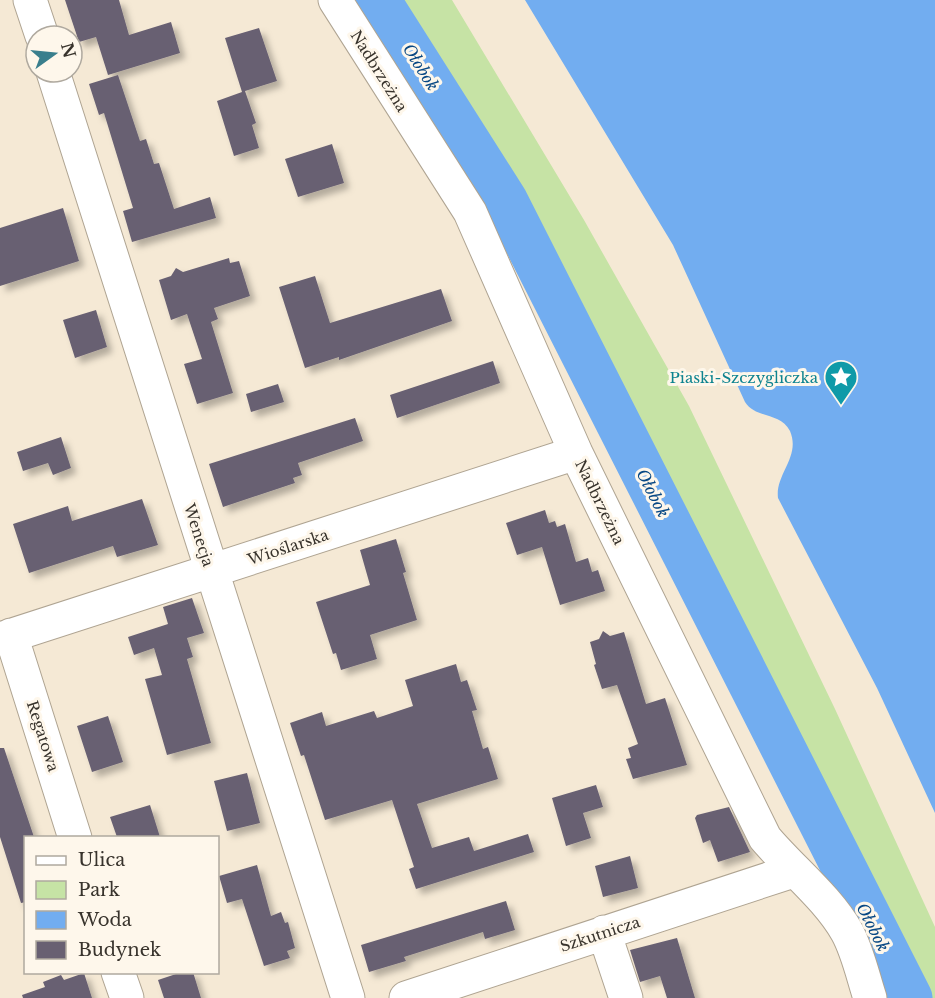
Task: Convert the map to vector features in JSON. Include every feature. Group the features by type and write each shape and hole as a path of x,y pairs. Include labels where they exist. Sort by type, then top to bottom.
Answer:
{"street":[{"path":"30,0 38,24"},
{"name":"Nadbrzeżna","path":"335,0 470,212 576,453 765,838 793,871 826,903 848,933 870,998"},
{"name":"Wenecja","path":"57,84 348,998"},
{"name":"Wioślarska","path":"5,637 576,453"},
{"name":"Regatowa","path":"5,637 75,836"},
{"name":"Szkutnicza","path":"406,998 793,871"},
{"path":"604,932 626,998"},
{"path":"119,974 127,998"}],"green space":[{"path":"393,0 452,0 584,220 689,406 835,709 935,927 935,998 923,998 869,877 782,700 648,441 566,272 518,187"}],"water":[{"name":"Piaski-Szczygliczka","path":"525,0 935,0 935,813 877,688 778,498 780,481 792,449 793,440 790,431 780,421 755,411 745,402 673,245"}],"building":[{"path":"65,0 119,0 129,35 171,22 180,53 108,75 96,37 84,41 84,24 73,24"},
{"path":"259,28 277,81 245,91 256,123 252,125 259,148 234,156 217,101 242,92 225,38"},
{"path":"118,75 140,141 146,139 154,164 159,163 174,209 210,197 216,218 132,242 123,211 133,208 104,113 99,115 89,84"},
{"path":"332,144 344,183 298,197 285,159"},
{"path":"63,208 79,261 0,286 0,228"},
{"path":"229,258 230,263 239,261 250,296 214,308 218,319 211,322 233,393 197,404 184,364 202,359 187,314 171,320 159,280 171,276 176,268 183,272"},
{"path":"315,276 330,323 441,289 452,321 339,360 339,357 305,368 279,287"},
{"path":"96,310 107,347 75,358 63,320"},
{"path":"493,361 500,383 397,418 390,395"},
{"path":"278,384 284,402 251,412 246,394"},
{"path":"355,418 363,441 298,463 302,475 293,478 295,483 223,507 209,464"},
{"path":"61,437 71,468 53,475 48,463 23,471 17,452"},
{"path":"142,499 158,545 117,557 113,546 29,573 13,524 68,506 72,521"},
{"path":"545,510 549,523 555,521 557,527 565,524 576,562 588,558 592,572 598,570 605,591 560,605 542,547 517,555 506,523"},
{"path":"396,539 417,620 370,635 377,659 341,670 336,653 333,654 316,602 370,585 360,550"},
{"path":"192,598 204,633 187,638 193,657 187,659 211,743 167,755 145,679 162,675 154,648 134,655 128,637 168,624 163,607"},
{"path":"603,631 610,636 624,632 646,704 665,698 687,765 633,779 626,759 631,758 628,748 638,744 617,685 602,689 594,665 596,664 590,642 599,639"},
{"path":"456,664 461,682 467,680 477,710 472,711 483,749 488,747 498,779 417,804 432,848 469,837 474,851 528,834 534,852 416,889 409,869 414,867 392,800 325,820 304,755 301,756 290,723 322,712 326,726 374,711 377,718 413,706 405,680"},
{"path":"108,716 123,762 92,772 77,726"},
{"path":"0,748 4,748 34,836 24,836 24,902 21,903 0,837"},
{"path":"247,773 260,823 227,831 214,781"},
{"path":"596,785 603,807 583,813 591,838 566,846 552,798"},
{"path":"150,805 160,836 117,836 110,817"},
{"path":"729,807 750,852 718,862 710,840 703,843 695,818 697,815"},
{"path":"630,856 638,888 603,897 595,866"},
{"path":"257,865 271,916 281,912 285,923 288,922 295,948 287,951 290,958 264,966 242,899 227,903 219,876"},
{"path":"506,901 515,930 485,939 483,932 404,957 406,961 369,972 361,945"},
{"path":"677,938 695,998 667,998 660,976 640,982 630,950"},
{"path":"84,974 92,998 23,998 22,995 45,987 43,982 61,975 64,980"},
{"path":"176,974 194,974 201,998 164,998 158,980"}],"waterway":[{"name":"Ołobok","path":"378,0 505,200 910,998"}],"place":[{"name":"Piaski-Szczygliczka","path":"841,406"}]}
